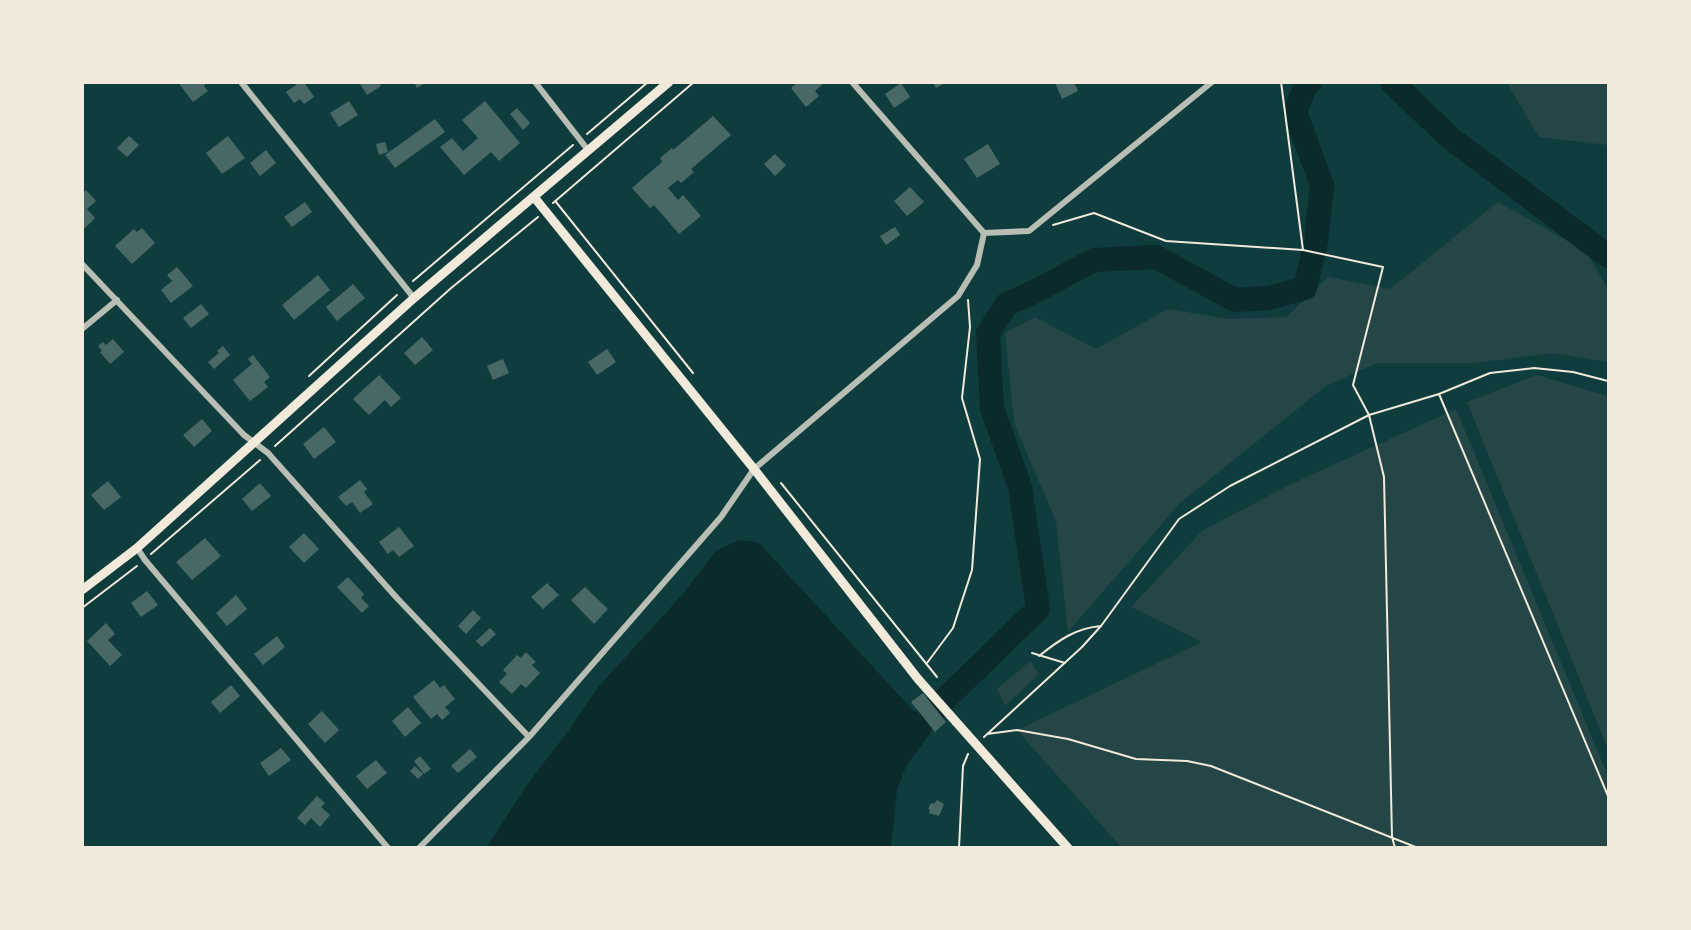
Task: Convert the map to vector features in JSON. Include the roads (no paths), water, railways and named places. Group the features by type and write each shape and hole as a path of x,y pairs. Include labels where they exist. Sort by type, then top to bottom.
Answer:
{"main road":[{"path":"82,590 137,548 255,444 414,298 669,82"},
{"path":"534,197 754,469 918,679 1068,848"}],"street":[{"path":"241,82 414,298"},
{"path":"535,82 588,150"},
{"path":"852,82 984,233"},
{"path":"984,233 1029,231 1212,82"},
{"path":"419,848 529,737 721,517 754,469 958,296 977,266 984,233"},
{"path":"82,264 255,444 268,453 396,597 529,737"},
{"path":"82,329 117,300"},
{"path":"137,548 190,615 388,848"}],"waterway":[{"path":"899,744 1038,609 1020,487 992,408 988,333 1007,304 1094,260 1156,257 1235,300 1269,298 1305,288 1316,242 1322,185 1295,112 1306,85 1310,82"},
{"path":"1392,82 1450,138 1608,256"}]}
